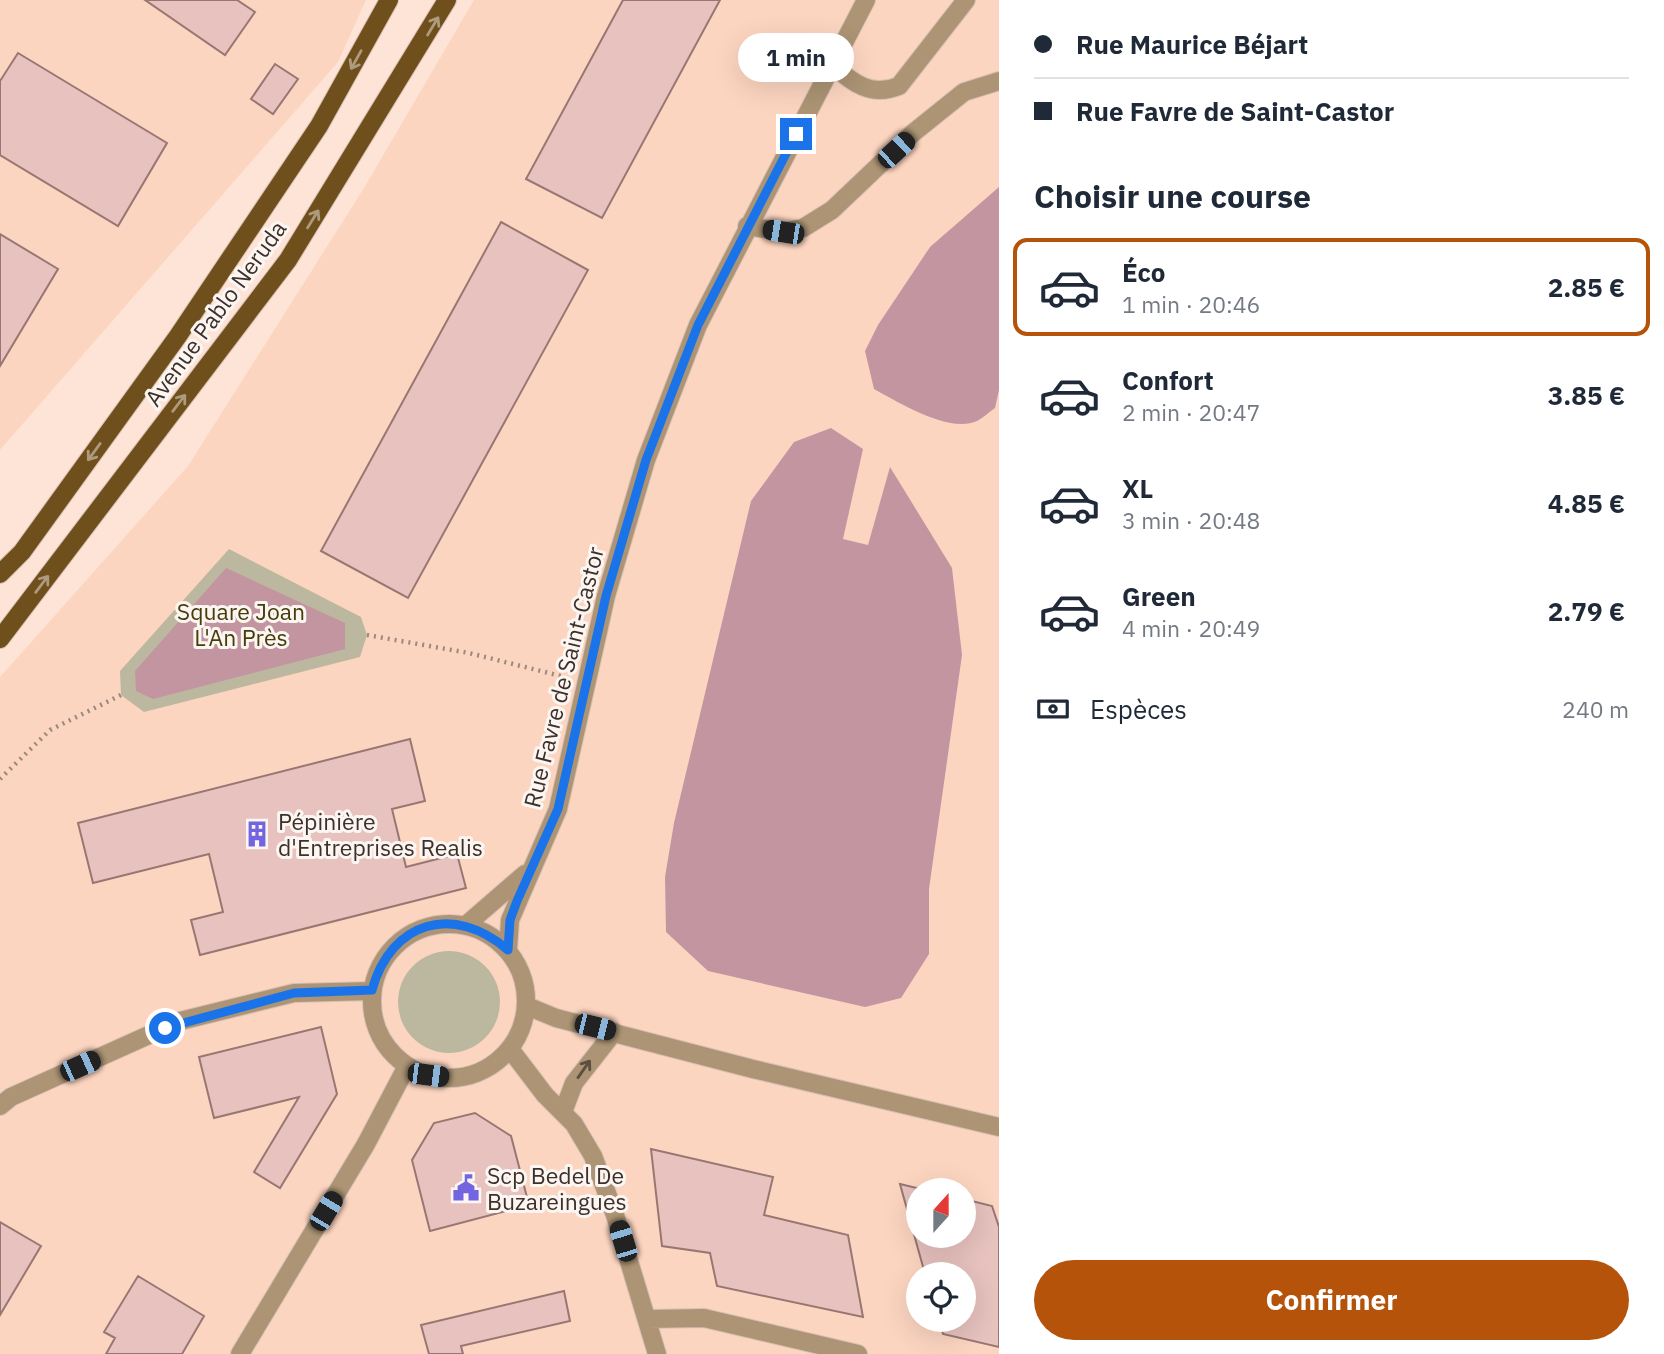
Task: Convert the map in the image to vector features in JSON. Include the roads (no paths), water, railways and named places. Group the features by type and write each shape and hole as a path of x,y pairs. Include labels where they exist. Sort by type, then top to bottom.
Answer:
{"main road":[{"name":"Avenue Pablo Neruda","path":"0,574 22,552 178,336 319,126 389,0"},
{"name":"Avenue Pablo Neruda","path":"0,639 288,260 447,0"}],"street":[{"name":"Rue Favre de Saint-Castor","path":"508,950 510,920 558,809 606,596 646,460 698,325 866,0"},
{"path":"833,65 850,82 870,90 884,92 899,86 966,0"},
{"path":"747,226 783,232 803,228 832,210 964,92 999,81"},
{"name":"Rue Favre de Saint-Castor","path":"466,925 530,869"},
{"path":"431,925 466,925 492,937 508,950 519,967 527,1006 522,1028 510,1049 494,1064 473,1074 451,1078 428,1075 407,1066 391,1051 379,1033 372,1012 372,990 378,969 399,941 431,925"},
{"path":"0,1106 11,1097 180,1021 294,993 372,990"},
{"path":"527,1006 556,1018 752,1069 999,1127"},
{"path":"563,1112 574,1083 614,1032"},
{"path":"510,1049 545,1095 574,1124 593,1156 615,1215 657,1354"},
{"path":"240,1354 366,1144 407,1066"},
{"path":"647,1319 704,1318 858,1354"}],"place":[{"name":"Pépinière d'Entreprises Realis","path":"257,834"},
{"name":"Scp Bedel De Buzareingues","path":"466,1188"}],"park label":[{"name":"Square Joan L'An Près","path":"241,624"}]}
